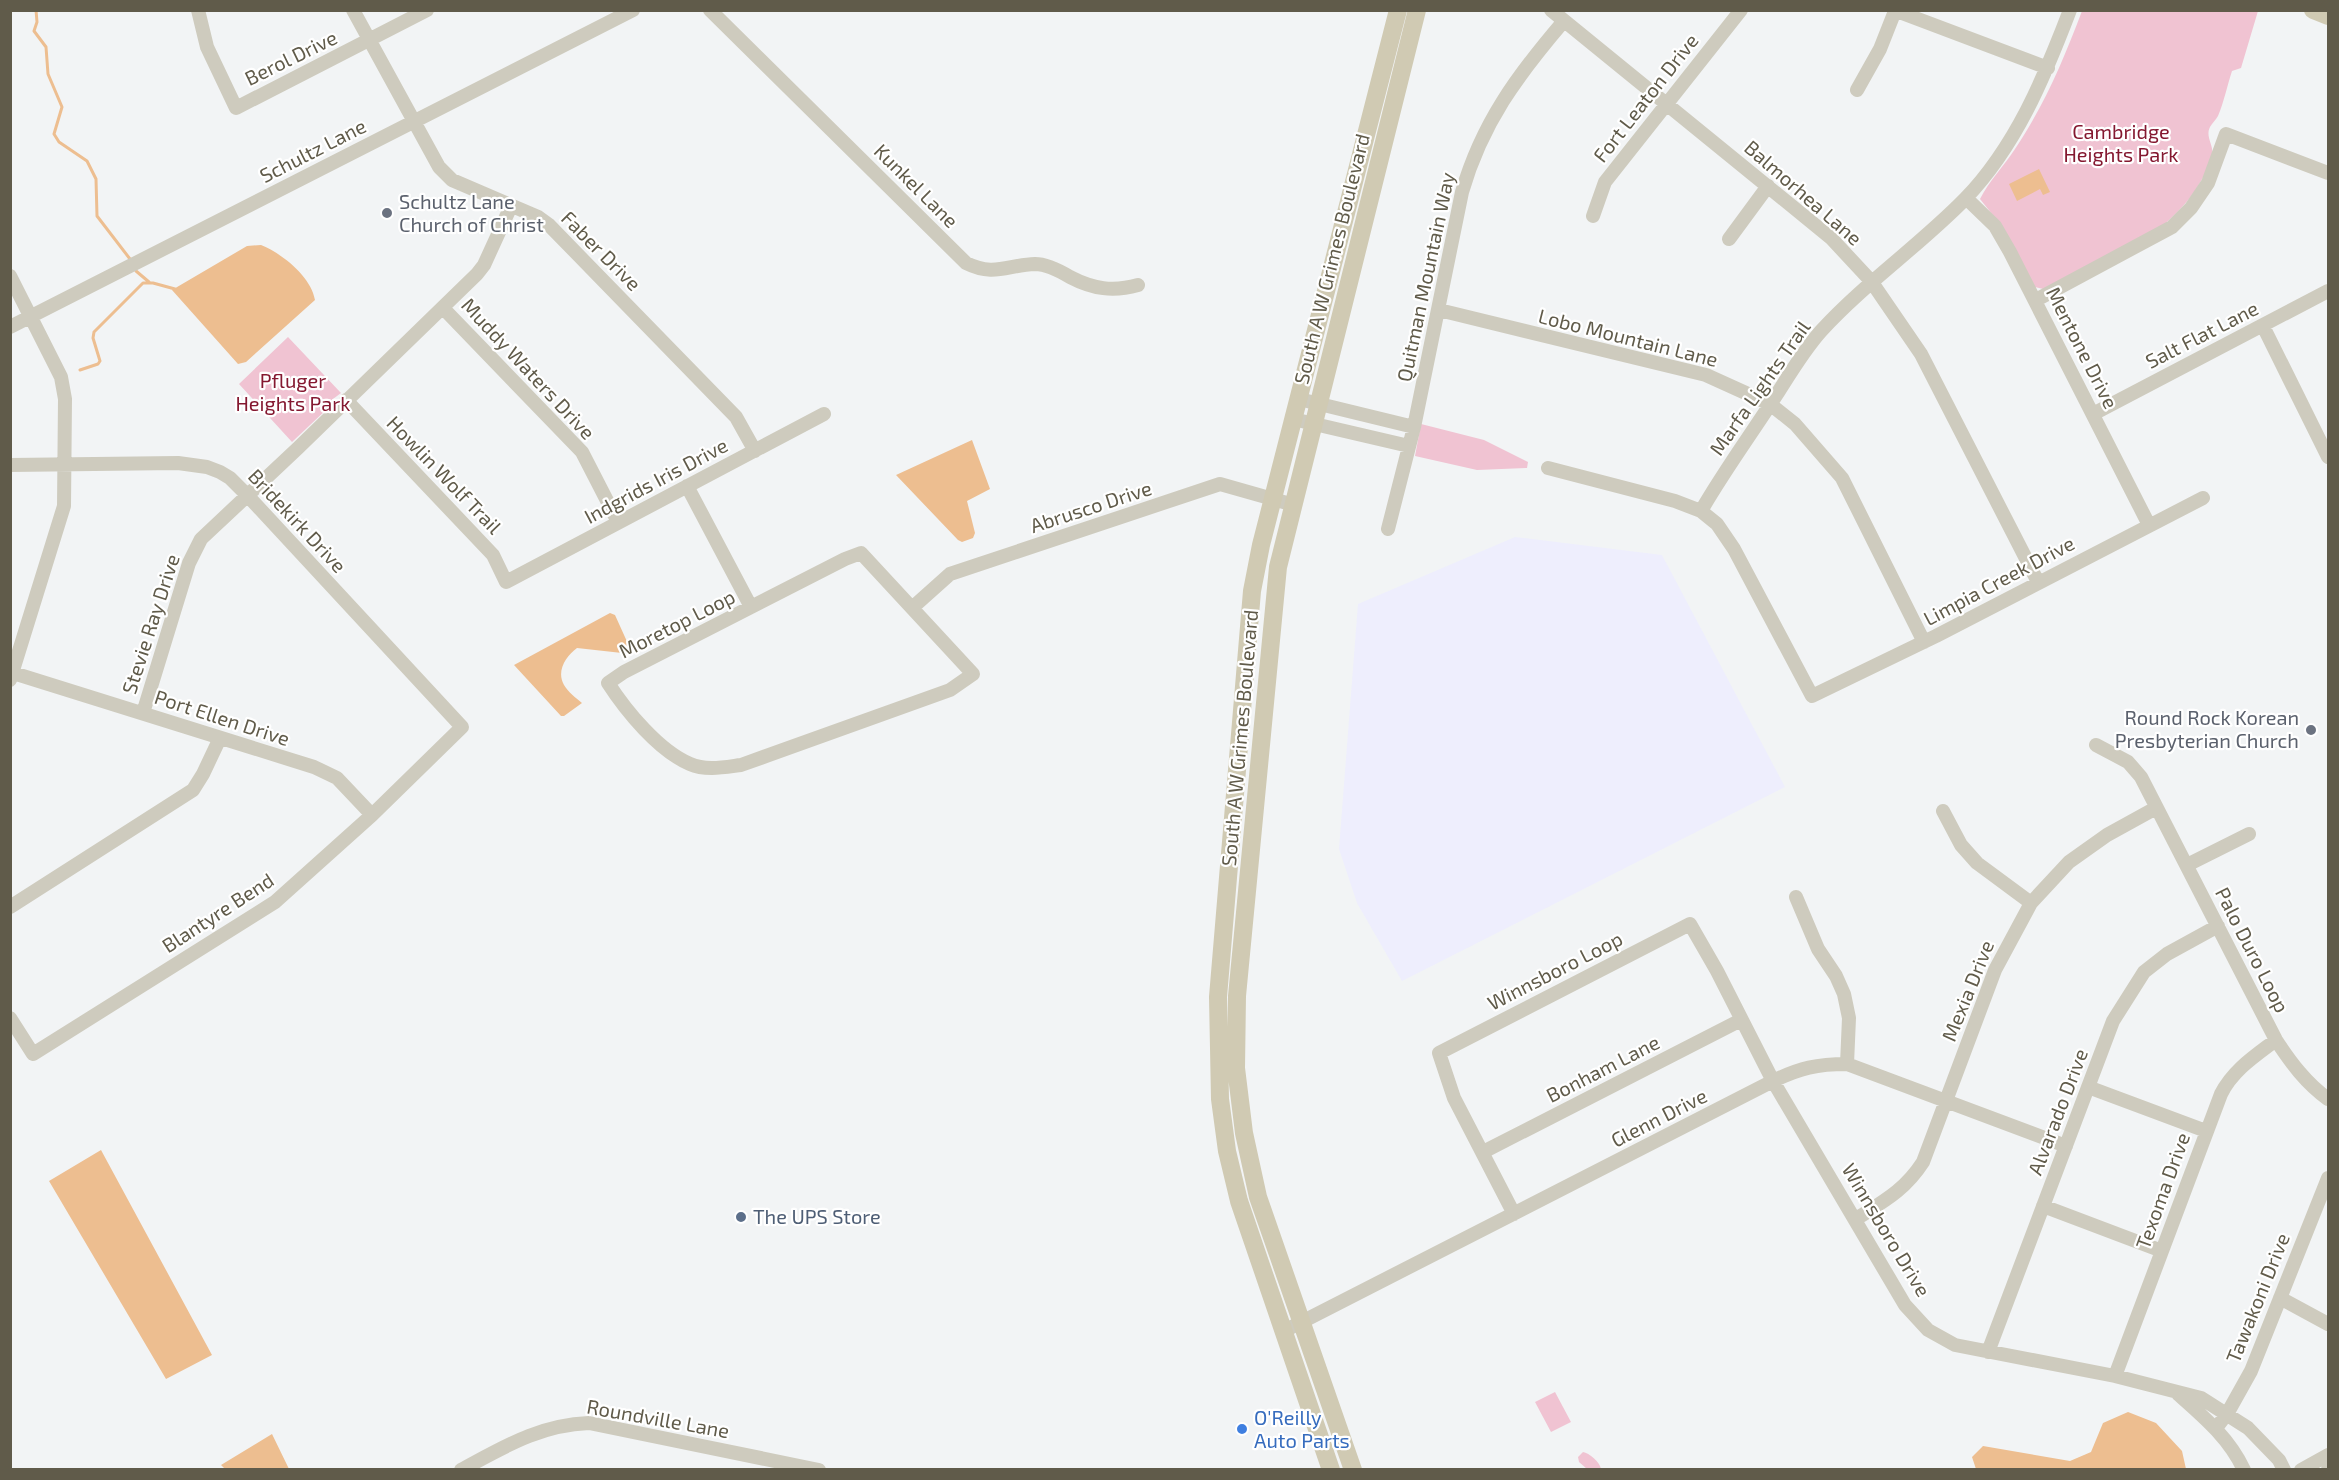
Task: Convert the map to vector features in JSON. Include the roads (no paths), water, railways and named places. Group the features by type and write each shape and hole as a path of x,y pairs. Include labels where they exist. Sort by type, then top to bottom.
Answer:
{"main road":[{"name":"South A W Grimes Boulevard","path":"1331,1470 1258,1197 1228,1069 1218,997 1252,591 1293,419 1398,10"},
{"name":"South A W Grimes Boulevard","path":"1228,1069 1270,668 1278,567 1417,10"},
{"path":"2313,10 2328,16"},
{"path":"1374,102 1394,106"},
{"path":"1335,256 1354,261"},
{"path":"1249,633 1263,649 1270,668"},
{"path":"1224,927 1244,929"},
{"name":"South A W Grimes Boulevard","path":"1292,1326 1353,1470"}],"street":[{"name":"Berol Drive","path":"198,10 207,47 236,108 427,10"},
{"name":"Faber Drive","path":"353,10 435,161 452,180 538,217 549,225 736,417 755,451"},
{"name":"Schultz Lane","path":"10,327 633,10"},
{"name":"Kunkel Lane","path":"710,10 966,263 981,270 1036,264 1058,270 1099,289 1121,290 1138,285"},
{"name":"Balmorhea Lane","path":"1551,10 1831,238 1871,281 1922,354 2038,582"},
{"name":"Fort Leaton Drive","path":"1593,216 1605,182 1741,10"},
{"name":"Marfa Lights Trail","path":"1701,512 1796,363 1820,332 1856,294 1917,244 1966,198 2008,144 2048,68 2070,10"},
{"path":"1857,90 1880,49 1895,11 2048,68"},
{"name":"Quitman Mountain Way","path":"1388,529 1414,427 1462,192 1471,164 1505,95 1563,22"},
{"path":"2036,300 2172,226 2192,208 2208,183 2226,134 2328,173"},
{"path":"1729,239 1768,186"},
{"name":"Mentone Drive","path":"1966,198 1995,226 2036,300 2150,525"},
{"name":"Stevie Ray Drive","path":"143,713 194,550 201,539 443,308 484,265 511,206"},
{"path":"10,276 61,377 65,399 64,506 11,675"},
{"name":"Salt Flat Lane","path":"2093,414 2328,291"},
{"name":"Muddy Waters Drive","path":"443,308 582,452 618,522"},
{"name":"Lobo Mountain Lane","path":"1439,310 1706,375 1770,404 1796,424 1842,478 1924,642"},
{"path":"2263,326 2324,436 2328,457"},
{"path":"1299,399 1414,427"},
{"name":"Howlin Wolf Trail","path":"346,400 493,555 506,582"},
{"name":"Indgrids Iris Drive","path":"506,582 824,414"},
{"path":"1293,419 1409,446"},
{"name":"Bridekirk Drive","path":"10,465 178,463 207,467 230,478 462,727"},
{"path":"1548,468 1669,499 1701,512"},
{"name":"Abrusco Drive","path":"912,608 950,574 1220,484 1294,505"},
{"path":"687,486 751,607"},
{"name":"Limpia Creek Drive","path":"1701,512 1717,524 1734,549 1812,696 1924,642 2203,498"},
{"name":"Moretop Loop","path":"861,553 912,608 973,674 950,690 741,765 716,768 692,765 663,747 620,701 608,683 624,672 844,559 861,553"},
{"name":"Port Ellen Drive","path":"11,675 143,713 314,768 337,778 372,815"},
{"name":"Blantyre Bend","path":"10,1018 33,1054 275,902 372,815 462,727"},
{"path":"10,907 193,790 220,738"},
{"name":"Palo Duro Loop","path":"2096,745 2128,762 2141,777 2276,1040 2292,1065 2328,1099"},
{"name":"Mexia Drive","path":"1856,1219 1899,1192 1913,1178 1923,1162 1995,970 2031,903 2069,862 2107,835 2156,808"},
{"path":"1943,810 1961,845 1977,863 2031,903"},
{"path":"2187,866 2249,834"},
{"path":"1796,897 1818,949 1836,976 1844,994 1849,1018 1847,1064"},
{"name":"Winnsboro Loop","path":"1514,1214 1454,1098 1439,1053 1690,924 1717,971 1773,1081"},
{"name":"Alvarado Drive","path":"1988,1352 2113,1021 2144,972 2167,954 2218,926"},
{"name":"Bonham Lane","path":"1483,1152 1741,1020"},
{"name":"Texoma Drive","path":"2115,1376 2206,1131 2228,1080 2245,1063 2276,1040"},
{"name":"Glenn Drive","path":"1292,1326 1773,1081 1806,1067 1820,1064 1847,1064 2066,1146"},
{"name":"Winnsboro Drive","path":"1773,1081 1905,1305 1928,1330 1955,1345 2115,1376 2201,1398 2248,1428 2279,1460 2284,1470"},
{"path":"2088,1087 2206,1131"},
{"name":"Tawakoni Drive","path":"2216,1428 2227,1414 2251,1371 2328,1178"},
{"path":"2043,1206 2162,1251"},
{"path":"2280,1298 2328,1324"},
{"name":"Winnsboro Drive","path":"2176,1392 2216,1428 2230,1445 2244,1470"},
{"name":"Roundville Lane","path":"461,1470 508,1445 553,1427 589,1423 819,1470"},
{"path":"2301,1470 2328,1455"}],"waterway":[{"path":"36,10 37,22 34,31 46,47 48,74 62,107 54,134 59,142 87,161 96,179 97,216 130,259"},
{"path":"136,271 149,282"},
{"path":"80,370 98,364 100,361 93,338 94,332 143,283 153,283 175,289"}],"place":[{"name":"Schultz Lane Church of Christ","path":"387,213"},
{"name":"Round Rock Korean Presbyterian Church","path":"2311,730"},
{"name":"The UPS Store","path":"741,1217"},
{"name":"O'Reilly Auto Parts","path":"1242,1429"}],"park label":[{"name":"Cambridge Heights Park","path":"2121,144"},
{"name":"Pfluger Heights Park","path":"293,392"}]}
